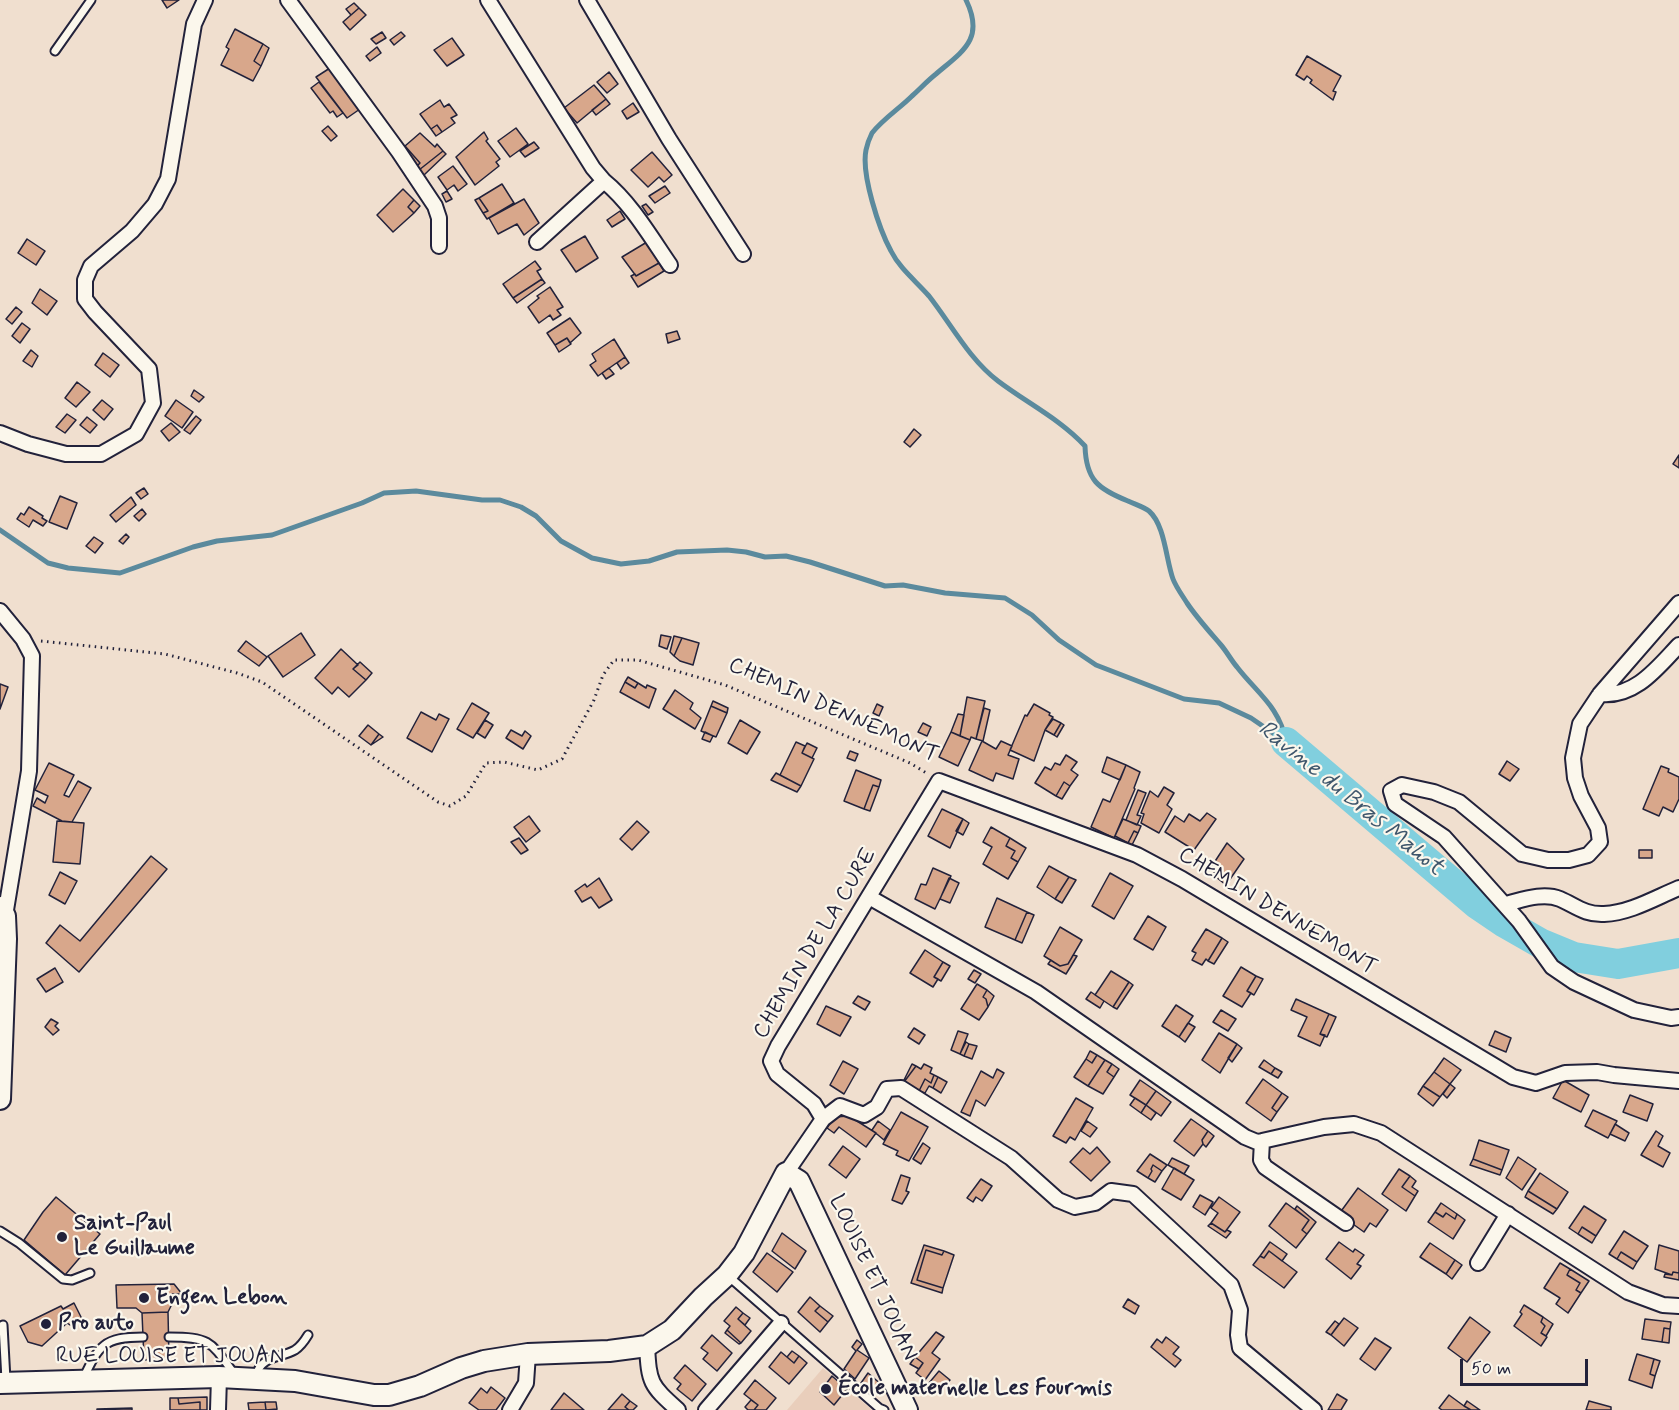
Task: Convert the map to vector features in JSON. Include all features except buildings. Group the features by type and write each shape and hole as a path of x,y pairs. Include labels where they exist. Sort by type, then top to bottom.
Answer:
{"main road":[{"path":"0,1100 3,912"},
{"name":"RUE LOUISE ET JOUAN","path":"3,1383 237,1377 296,1381 374,1395 389,1395 420,1386 461,1368 484,1361 528,1354 609,1351 647,1346 672,1330 727,1275 744,1253 786,1173"},
{"name":"LOUISE ET JOUAN","path":"786,1173 799,1181 907,1410"}],"street":[{"path":"0,433 28,444 66,454 101,454 136,434 153,403 150,369 85,299 85,280 91,266 132,231 155,204 168,179 194,24 205,0"},
{"path":"288,0 393,143 435,206 439,218 439,246"},
{"path":"488,0 593,168 635,215 670,265"},
{"path":"587,0 669,139 743,254"},
{"path":"537,242 604,181"},
{"path":"1679,603 1600,694 1580,724 1574,758 1575,778 1581,796 1598,828 1600,842 1588,855 1569,860 1548,860 1522,854 1459,802 1434,792 1402,785 1391,791 1395,804 1444,837 1505,904 1552,967 1574,982 1634,1010 1671,1018 1679,1017"},
{"path":"0,611 24,639 32,656 29,771 3,912"},
{"path":"1600,694 1612,695 1625,692 1653,672 1679,645"},
{"name":"CHEMIN DE LA CURE","path":"823,1119 814,1104 777,1074 771,1061 939,782"},
{"name":"CHEMIN DENNEMONT","path":"939,782 1137,855 1182,879 1513,1077 1536,1083 1565,1073 1597,1072 1679,1081"},
{"path":"1505,904 1533,897 1559,898 1581,911 1603,914 1632,908 1679,888"},
{"path":"869,897 1036,992 1245,1137 1257,1142 1324,1127 1354,1124 1381,1132 1628,1292 1663,1305 1679,1306"},
{"path":"786,1173 823,1119 840,1106 864,1115 877,1107 887,1089 902,1088 1011,1158 1058,1200 1075,1208 1095,1203 1112,1191 1132,1194 1231,1285 1240,1310 1238,1335 1240,1348 1314,1410"},
{"path":"1262,1141 1261,1160 1265,1167 1346,1223"},
{"path":"1478,1263 1508,1215"},
{"path":"706,1410 781,1323"},
{"path":"647,1346 648,1371 652,1385 678,1410"},
{"path":"510,1410 526,1383 528,1354"},
{"path":"218,1410 237,1377"}],"lane":[{"path":"55,51 91,0"},
{"path":"0,1232 19,1243 63,1279 72,1281 90,1273"},
{"path":"727,1275 884,1410"},
{"path":"3,1325 3,1383"},
{"path":"169,1337 194,1337 207,1341 237,1377 269,1359 295,1350 308,1335"},
{"path":"82,1381 99,1349 110,1341 123,1337 143,1337"}],"path":[{"name":"CHEMIN DENNEMONT","path":"24,639 165,654 262,682 438,802 450,806 466,796 486,763 504,762 538,770 562,759 594,700 603,675 614,660 638,660 726,685 910,764 939,782"}],"shaded area":[{"name":"École maternelle Les Fourmis","path":"823,1368 872,1410 787,1410"}],"waterway":[{"path":"966,0 973,25 968,43 955,58 881,123 872,133 868,143 865,160 866,173 876,216 886,241 899,264 929,296 978,362 998,381 1054,419 1085,446 1091,475 1101,487 1149,511 1154,517 1162,534 1177,588 1237,667 1267,701 1279,719 1286,742"},
{"name":"Ravine du Bras Mahot","path":"0,530 48,563 68,568 120,573 193,547 217,541 272,535 384,493 416,491 482,500 500,500 521,507 536,516 561,541 592,558 621,564 649,561 677,552 727,550 765,557 786,556 885,586 903,585 945,593 1005,598 1032,615 1059,640 1096,665 1184,699 1219,703 1251,718 1286,742"},
{"name":"Ravine du Bras Mahot","path":"1286,742 1477,904 1540,943 1574,957 1618,964 1679,953"}],"place":[{"name":"Saint-Paul Le Guillaume","path":"62,1237"},
{"name":"Engen Lebon","path":"144,1298"},
{"name":"Pro auto","path":"46,1324"},
{"name":"École maternelle Les Fourmis","path":"826,1389"}]}
